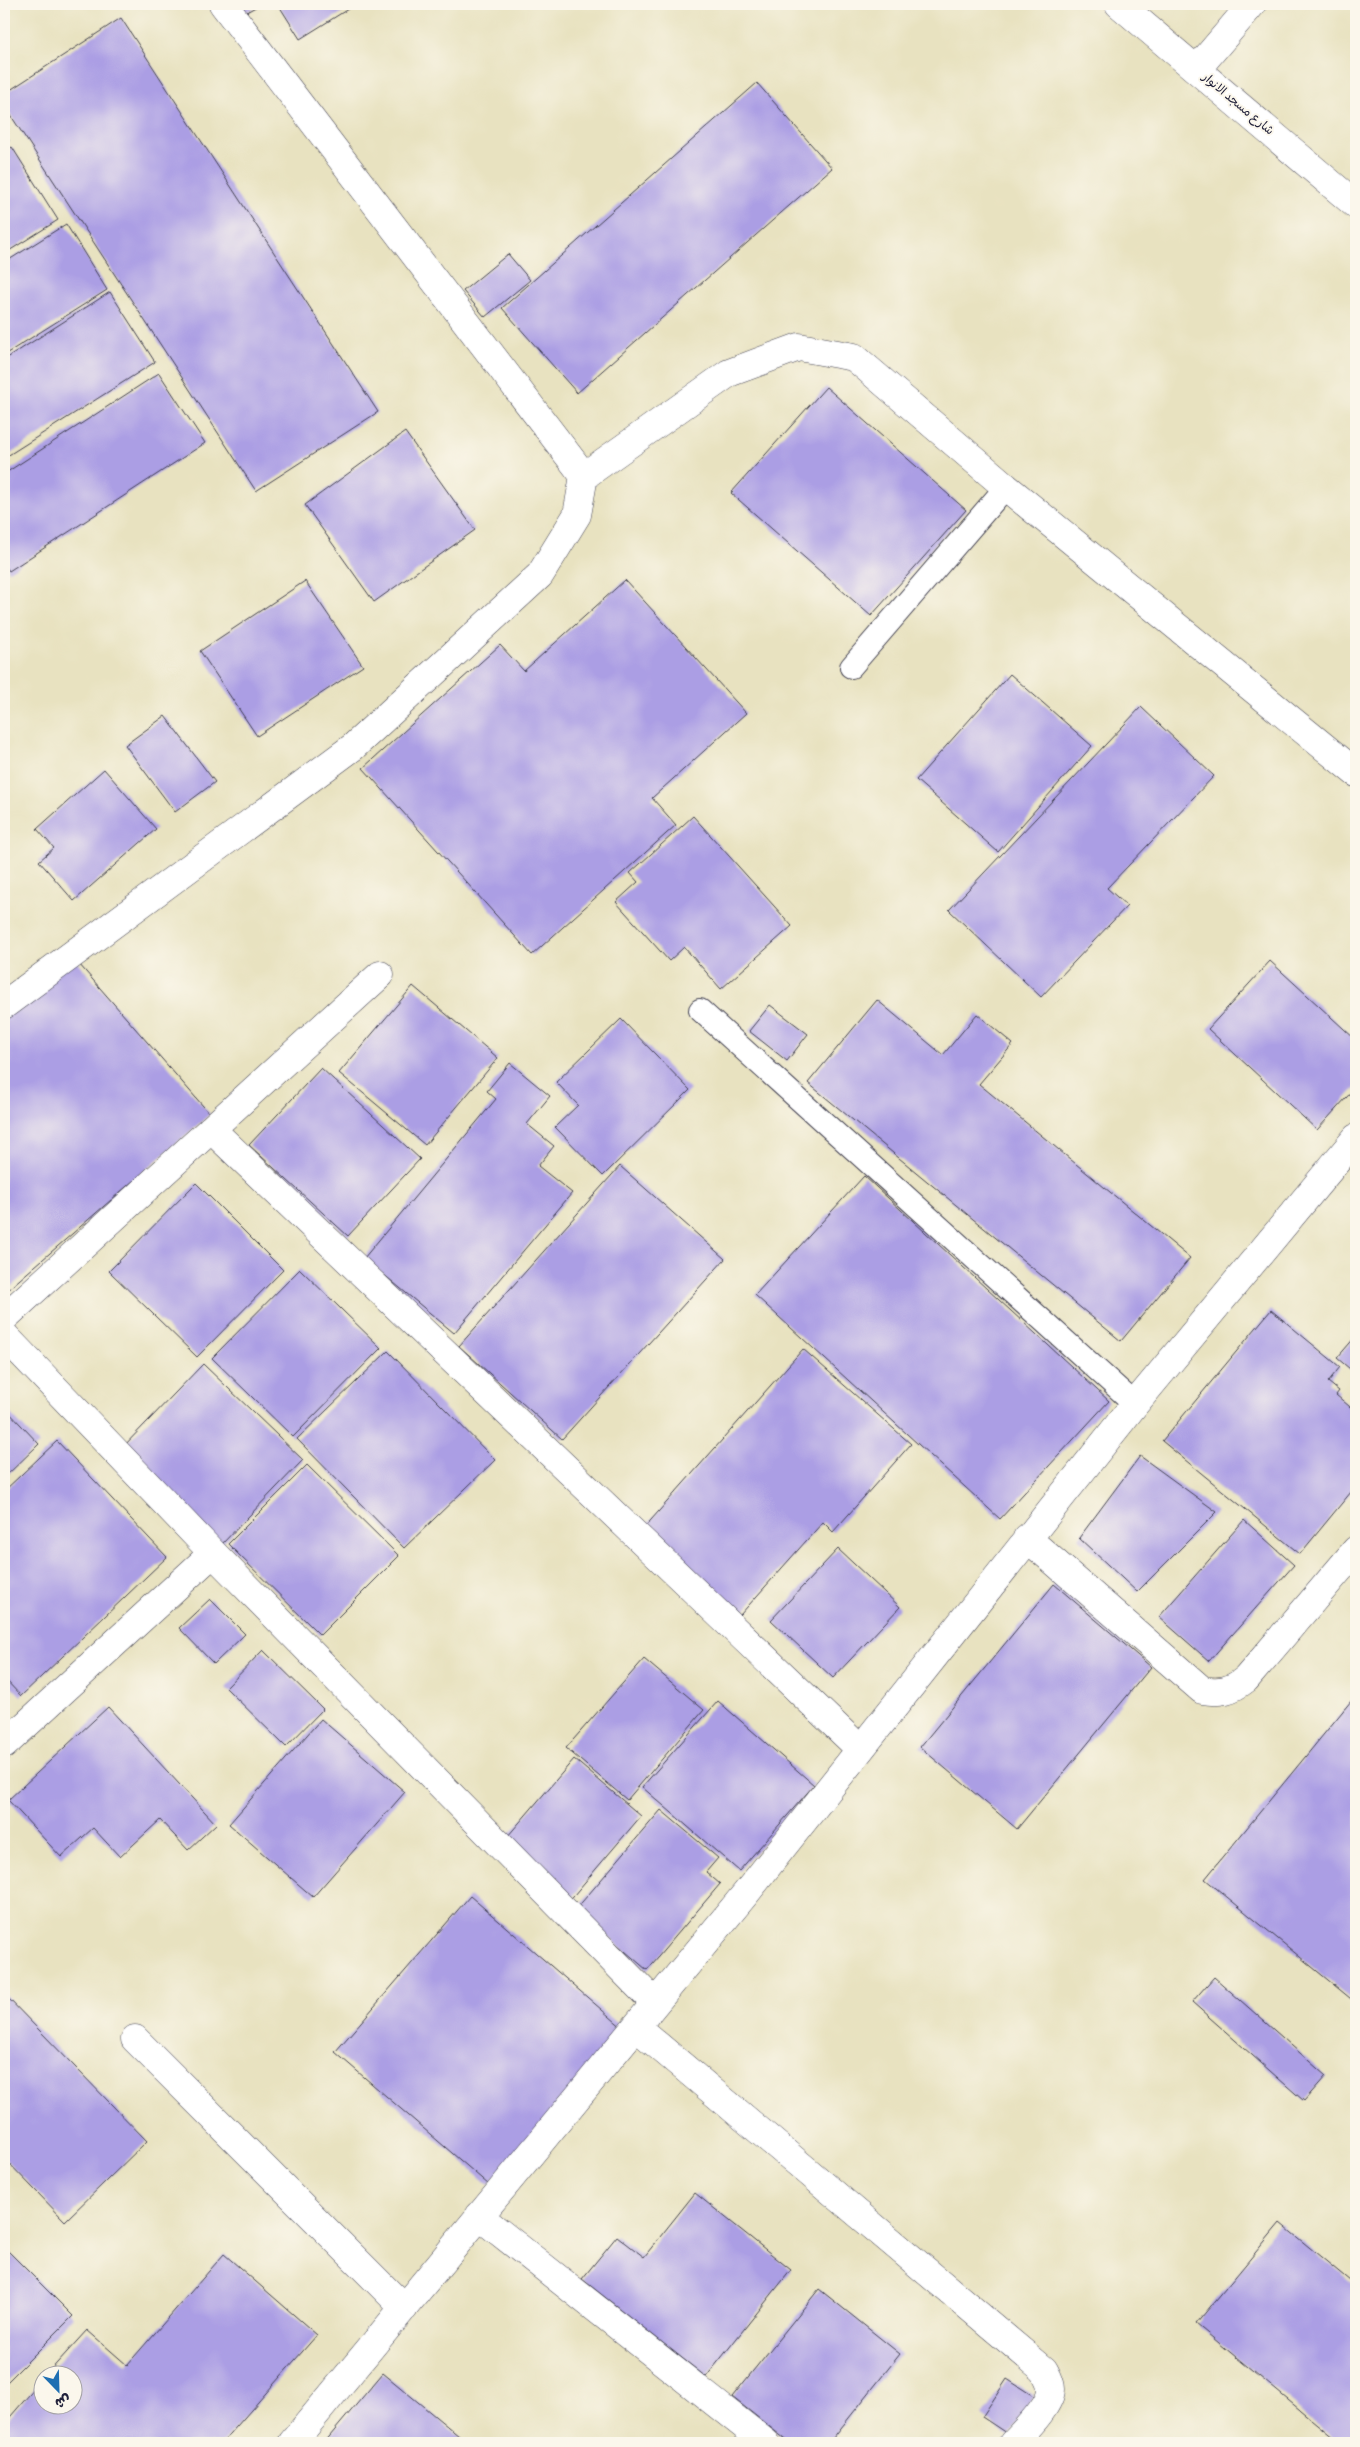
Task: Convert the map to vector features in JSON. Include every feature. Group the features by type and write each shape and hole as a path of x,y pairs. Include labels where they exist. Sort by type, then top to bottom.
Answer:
{"street":[{"path":"223,4 584,476"},
{"name":"شارع مسجد الانوار","path":"1119,4 1356,205"},
{"path":"1197,69 1252,4"},
{"path":"4,1005 353,747 540,575 577,515 584,476 729,373 799,347 854,357 1006,487 1356,773"},
{"path":"4,1318 380,975"},
{"path":"211,1129 860,1749"},
{"path":"292,2443 655,2004 1027,1538 1356,1138"},
{"path":"4,1335 213,1553 655,2004"},
{"path":"1027,1538 1202,1690 1220,1693 1236,1687 1246,1679 1356,1550"},
{"path":"4,1745 213,1553"},
{"path":"636,2027 1044,2370 1050,2382 1051,2390 1048,2402 1013,2443"},
{"path":"135,2039 404,2308"},
{"path":"479,2216 766,2443"}],"lane":[{"path":"852,667 1006,487"},
{"path":"700,1010 1136,1404"}],"building":[{"path":"234,4 261,4 241,15"},
{"path":"278,4 356,4 300,39"},
{"path":"121,18 378,412 256,491 4,105 4,94"},
{"path":"757,83 832,168 577,393 502,308"},
{"path":"4,132 9,141 4,145"},
{"path":"12,147 58,220 4,254 4,152"},
{"path":"66,224 107,290 4,355 4,263"},
{"path":"508,254 530,280 485,317 463,291"},
{"path":"110,292 155,362 4,458 4,360"},
{"path":"159,373 205,443 9,571 4,564 4,474"},
{"path":"826,387 966,510 871,616 731,493"},
{"path":"405,432 475,530 374,602 305,505"},
{"path":"625,580 746,713 652,798 676,825 532,955 363,768 500,645 524,671"},
{"path":"305,581 363,666 257,736 200,651"},
{"path":"1010,674 1092,746 998,852 916,780"},
{"path":"1141,707 1214,776 1107,888 1127,906 1041,997 949,910"},
{"path":"165,716 215,782 175,812 125,745"},
{"path":"104,769 156,829 74,901 39,861 54,848 37,829"},
{"path":"693,816 792,926 721,989 684,947 669,961 616,902 638,882 630,873"},
{"path":"72,956 210,1114 4,1293 4,1015"},
{"path":"1270,961 1356,1040 1356,1087 1317,1130 1208,1029"},
{"path":"413,986 498,1058 425,1145 339,1073"},
{"path":"877,1000 943,1055 977,1014 1013,1044 979,1084 1190,1258 1121,1341 808,1083"},
{"path":"770,1005 808,1034 787,1061 749,1031"},
{"path":"621,1019 690,1090 603,1176 555,1127 578,1105 556,1082"},
{"path":"510,1063 550,1096 527,1124 554,1146 538,1166 572,1193 454,1333 364,1258 496,1099 487,1091"},
{"path":"321,1068 420,1159 348,1236 249,1145"},
{"path":"620,1166 725,1259 562,1439 459,1346"},
{"path":"864,1176 1109,1401 1000,1519 755,1295"},
{"path":"196,1183 283,1270 197,1357 109,1271"},
{"path":"300,1269 381,1348 293,1437 212,1358"},
{"path":"1271,1310 1340,1367 1328,1382 1339,1391 1336,1395 1356,1412 1356,1486 1300,1554 1162,1441"},
{"path":"1356,1336 1356,1374 1337,1358"},
{"path":"803,1349 911,1444 833,1532 823,1522 740,1615 643,1529"},
{"path":"388,1351 495,1460 404,1548 297,1439"},
{"path":"203,1364 303,1460 220,1546 120,1450"},
{"path":"4,1407 39,1444 4,1478"},
{"path":"57,1441 167,1557 21,1696 4,1678 4,1491"},
{"path":"1140,1456 1217,1512 1137,1592 1079,1538"},
{"path":"307,1465 399,1556 320,1635 228,1544"},
{"path":"1244,1520 1294,1565 1209,1661 1159,1617"},
{"path":"838,1549 900,1607 833,1678 771,1620"},
{"path":"1054,1584 1151,1667 1017,1829 920,1747"},
{"path":"210,1599 245,1634 214,1664 179,1628"},
{"path":"263,1650 323,1709 286,1747 226,1688"},
{"path":"644,1659 704,1710 627,1800 566,1748"},
{"path":"1356,1695 1356,2003 1205,1879"},
{"path":"718,1701 814,1785 739,1871 642,1787"},
{"path":"108,1707 216,1824 188,1850 160,1820 120,1857 93,1828 61,1857 8,1800"},
{"path":"321,1719 405,1792 313,1897 229,1824"},
{"path":"574,1759 641,1816 568,1902 501,1844"},
{"path":"661,1810 718,1858 706,1872 720,1884 647,1970 576,1909"},
{"path":"470,1896 624,2029 489,2185 335,2052"},
{"path":"1214,1977 1326,2076 1304,2101 1192,2002"},
{"path":"4,1994 147,2141 65,2221 4,2158"},
{"path":"695,2193 791,2270 706,2377 582,2279 617,2236 644,2257"},
{"path":"1280,2223 1356,2286 1356,2433 1348,2443 1340,2443 1196,2324"},
{"path":"4,2247 73,2316 4,2385"},
{"path":"224,2254 317,2335 222,2443 4,2443 4,2424 32,2392 32,2414 82,2414 82,2364 56,2364 87,2330 127,2365"},
{"path":"819,2289 900,2354 829,2443 790,2443 732,2397"},
{"path":"383,2373 465,2441 463,2443 324,2443"},
{"path":"1007,2379 1035,2397 1009,2435 982,2417"}]}
